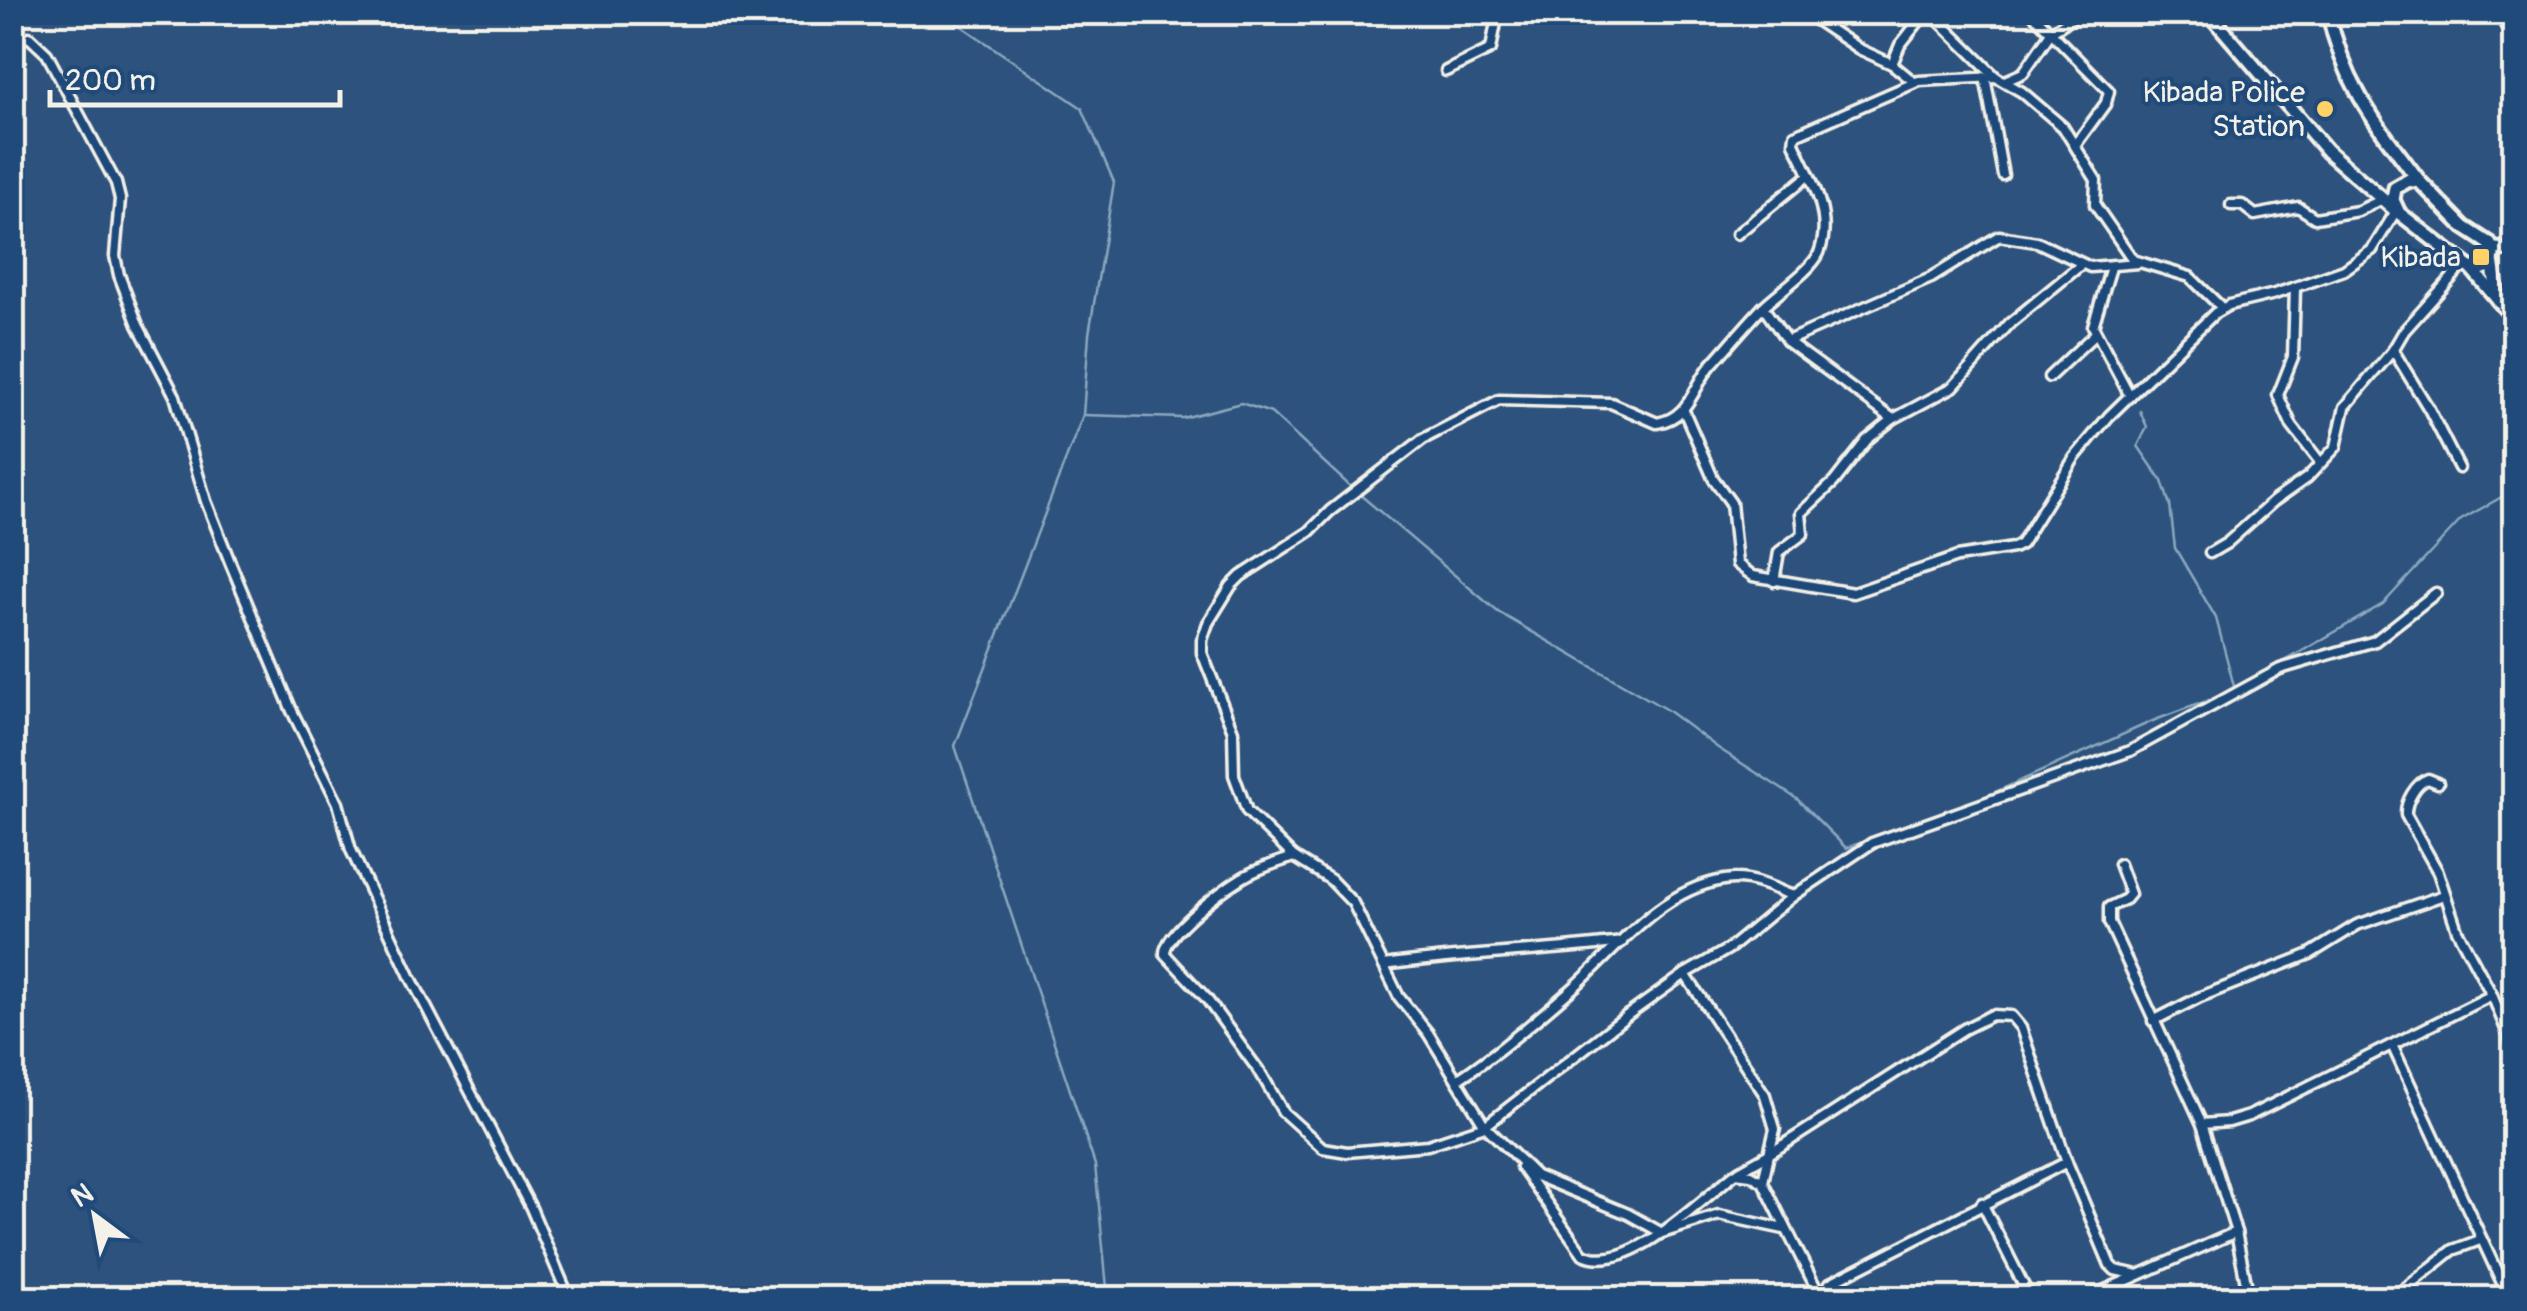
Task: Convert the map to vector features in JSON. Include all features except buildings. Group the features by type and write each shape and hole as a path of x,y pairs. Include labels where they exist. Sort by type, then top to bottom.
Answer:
{"main road":[{"path":"2208,12 2327,151 2397,212 2468,266 2514,319"},
{"path":"2328,12 2342,65 2357,96 2420,182 2492,254 2498,300"},
{"path":"2397,212 2393,200 2398,152"},
{"path":"2379,197 2409,180 2420,182"},
{"path":"2468,266 2484,268 2492,254"}],"street":[{"path":"1446,72 1491,49 1498,12"},
{"path":"1804,12 1859,49 1892,64 1914,82"},
{"path":"1892,64 1900,45 1928,12 2000,79 2044,108 2076,144 2096,180 2093,201 2128,256 2138,264"},
{"path":"2031,12 2109,91 2106,103 2076,144"},
{"path":"2081,12 2052,31 2028,68 2000,79 1914,82 1795,136 1794,144 1809,174 1824,221 1820,251 1763,307 1700,380 1684,411 1676,417 1657,423 1612,404 1498,400 1422,439 1309,532 1231,586 1204,630 1203,659 1233,731 1234,775 1252,817 1353,902 1399,998 1428,1033 1485,1126 1590,1257 1606,1259 1644,1244 1736,1174 1964,1029 2000,1013 2011,1016 2020,1028 2067,1162 2110,1265 2115,1270 2138,1275"},
{"path":"2498,12 2514,40"},
{"path":"12,40 29,38 47,54 116,183 120,199 115,256 120,274 138,326 175,396 206,501 230,562 292,711 343,814 351,850 410,976 530,1208 569,1298"},
{"path":"1984,77 2003,175"},
{"path":"1737,234 1809,174"},
{"path":"2231,205 2242,206 2255,215 2298,207 2315,218 2347,214 2379,197"},
{"path":"1684,411 1714,478 1731,503 1737,564 1753,576 1853,593 1957,557 2022,544 2075,457 2130,396 2222,308 2295,288 2361,260 2382,238 2397,212"},
{"path":"1787,342 1931,278 1999,236 2037,242 2082,264 2111,268 2138,264 2172,269 2190,276 2222,308"},
{"path":"2492,254 2514,251"},
{"path":"1774,581 1779,552 1804,534 1801,512 1834,482 1862,445 1893,419 1953,387 2010,324 2082,264"},
{"path":"2210,553 2308,477 2340,440 2345,407 2404,331 2468,266"},
{"path":"2111,268 2094,317 2096,334 2130,396"},
{"path":"2295,288 2293,357 2278,395 2294,430 2320,462"},
{"path":"1763,307 1787,342 1893,419"},
{"path":"2049,377 2096,334"},
{"path":"2393,350 2429,408 2459,468"},
{"path":"1294,856 1243,878 1214,898 1166,942 1165,954 1206,998 1262,1075 1283,1112 1323,1148 1346,1152 1424,1146 1485,1126 1629,1014 1730,948 1793,896 1872,843 2130,751 2280,669 2375,641 2436,593"},
{"path":"2438,783 2428,779 2421,782 2405,811 2438,872 2470,959 2512,1033 2514,1050"},
{"path":"2118,864 2130,894 2108,907 2108,916 2202,1124 2236,1232 2250,1298"},
{"path":"1457,1080 1487,1060 1664,904 1711,884 1737,878 1793,896"},
{"path":"2153,1021 2200,997 2310,954 2358,925 2444,895"},
{"path":"1384,965 1622,942"},
{"path":"1685,974 1765,1095 1774,1129 1763,1182 1820,1297 1830,1284 2067,1162"},
{"path":"2202,1124 2249,1116 2492,995"},
{"path":"2392,1044 2509,1298"},
{"path":"1512,1156 1544,1180 1619,1210 1662,1233 1719,1215 1784,1229"},
{"path":"1736,1174 1750,1175 1763,1182"},
{"path":"1982,1203 2030,1298"},
{"path":"2087,1298 2236,1232"},
{"path":"2393,1298 2454,1250 2480,1240"}],"waterway":[{"path":"941,12 1082,108 1114,182 1089,334 1083,415 955,746 1095,1165 1108,1298"},
{"path":"1083,415 1183,418 1241,403 1271,413 1352,488"},
{"path":"2140,411 2147,427 2138,446 2162,481 2170,505 2175,548 2216,618 2235,690"},
{"path":"2256,678 2383,604 2461,520 2514,490"},
{"path":"1358,493 1498,612 1667,710 1797,799 1846,848 1971,803 2155,720 2231,692"}],"place":[{"name":"Kibada Police Station","path":"2325,109"},
{"name":"Kibada","path":"2481,257"}]}
